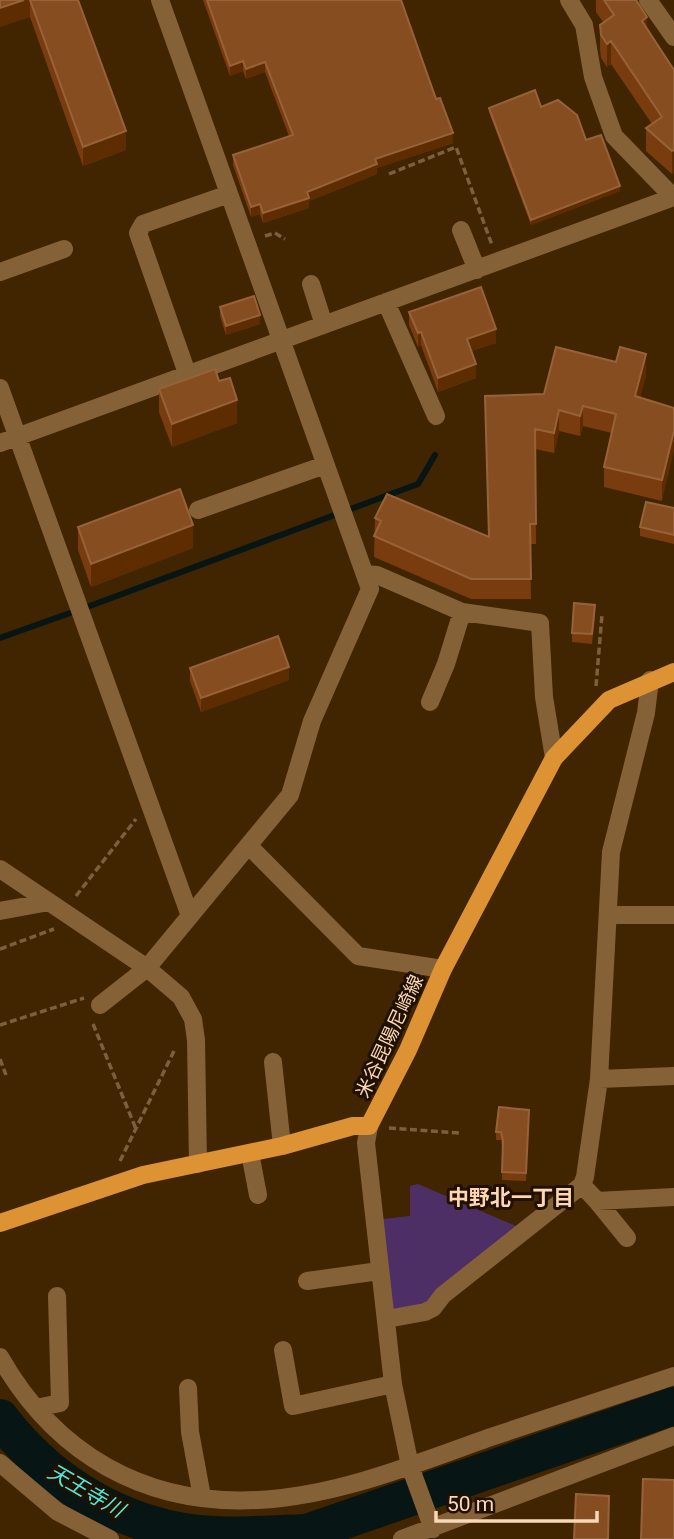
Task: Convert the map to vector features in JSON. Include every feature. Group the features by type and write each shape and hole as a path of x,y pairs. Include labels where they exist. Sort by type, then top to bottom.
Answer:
{"main road":[{"name":"米谷昆陽尼崎線","path":"0,1223 143,1175 282,1146 353,1126 369,1126 408,1050 443,969 554,758 608,700 674,672"}],"street":[{"path":"100,1004 147,968 250,847 290,795 312,721 370,589 160,0"},
{"path":"0,443 281,343 674,197 614,136 593,77 584,25 569,0"},
{"path":"648,0 674,37"},
{"path":"188,376 138,233 143,225 229,194"},
{"path":"461,230 477,270"},
{"path":"0,272 64,249"},
{"path":"311,284 324,325"},
{"path":"386,302 436,416"},
{"path":"0,388 190,916"},
{"path":"198,510 325,465"},
{"path":"365,574 377,575 462,612 540,623 544,697 554,758"},
{"path":"430,702 446,664 462,612"},
{"path":"387,1319 433,1308 443,1295 582,1185 599,1079 611,852 646,713 650,680"},
{"path":"250,847 358,956 443,969"},
{"path":"0,869 147,968 181,997 191,1016 196,1040 198,1164"},
{"path":"0,911 49,902"},
{"path":"609,915 674,915"},
{"path":"272,1062 282,1146"},
{"path":"599,1079 674,1076"},
{"path":"369,1126 366,1143 393,1384 412,1470 431,1523"},
{"path":"250,1153 258,1195"},
{"path":"582,1185 627,1238"},
{"path":"597,1201 674,1197"},
{"path":"307,1281 379,1271"},
{"path":"36,1408 60,1404 57,1296"},
{"path":"283,1350 293,1406 393,1384"},
{"path":"0,1357 17,1386 36,1408 67,1441 97,1463 165,1492 257,1500 305,1494 412,1470 674,1376"},
{"path":"188,1388 190,1432 202,1497"},
{"path":"402,1539 431,1523 674,1436"},
{"path":"0,1463 58,1512 110,1539"}],"path":[{"path":"389,174 456,147 493,247"},
{"path":"601,708 595,695 602,615"},
{"path":"0,949 62,925 67,913 149,803"},
{"path":"0,1025 80,997 100,1004 92,1021 136,1129"},
{"path":"107,1188 191,1016"},
{"path":"0,1059 6,1075"},
{"path":"369,1126 460,1133"}],"shaded area":[{"path":"418,1184 516,1226 423,1305 390,1315 383,1219 410,1216 410,1186"}],"building":[{"path":"0,0 24,0 0,8"},
{"path":"30,0 78,0 126,131 83,147"},
{"path":"207,0 401,0 436,99 440,98 453,133 375,159 377,164 307,192 309,198 263,213 260,204 251,207 233,155 293,135 265,62 246,69 243,61 230,66"},
{"path":"604,0 636,0 647,17 642,21 674,70 672,151 646,128 662,117 611,41 607,44 601,35 600,25 614,15"},
{"path":"535,90 541,107 558,100 577,115 586,140 601,135 620,186 531,220 489,108"},
{"path":"481,287 496,329 467,339 476,364 438,378 421,332 418,333 409,312"},
{"path":"254,296 260,315 226,326 220,307"},
{"path":"556,347 616,362 620,347 646,354 635,396 674,408 674,431 662,480 604,467 616,414 583,406 580,416 559,410 554,433 535,429 536,524 530,524 531,579 471,579 374,536 381,521 375,518 387,494 489,537 485,396 544,394"},
{"path":"215,369 219,381 230,378 237,400 172,424 159,389"},
{"path":"180,489 193,525 91,564 78,527"},
{"path":"646,502 674,508 674,535 640,527"},
{"path":"574,603 595,605 592,634 572,633"},
{"path":"278,636 289,667 201,698 190,668"},
{"path":"499,1107 529,1110 526,1173 502,1172 503,1141 501,1132 496,1132"},
{"path":"643,1479 674,1480 674,1539 641,1539"},
{"path":"576,1494 609,1496 608,1539 574,1539"}],"waterway":[{"path":"87,607 418,484 435,455"},
{"path":"0,638 70,613"},
{"name":"天王寺川","path":"0,1418 17,1439 57,1476 78,1491 126,1516 178,1531 242,1535 307,1533 674,1406"}],"district":[{"name":"中野北一丁目","path":"511,1198"}]}
